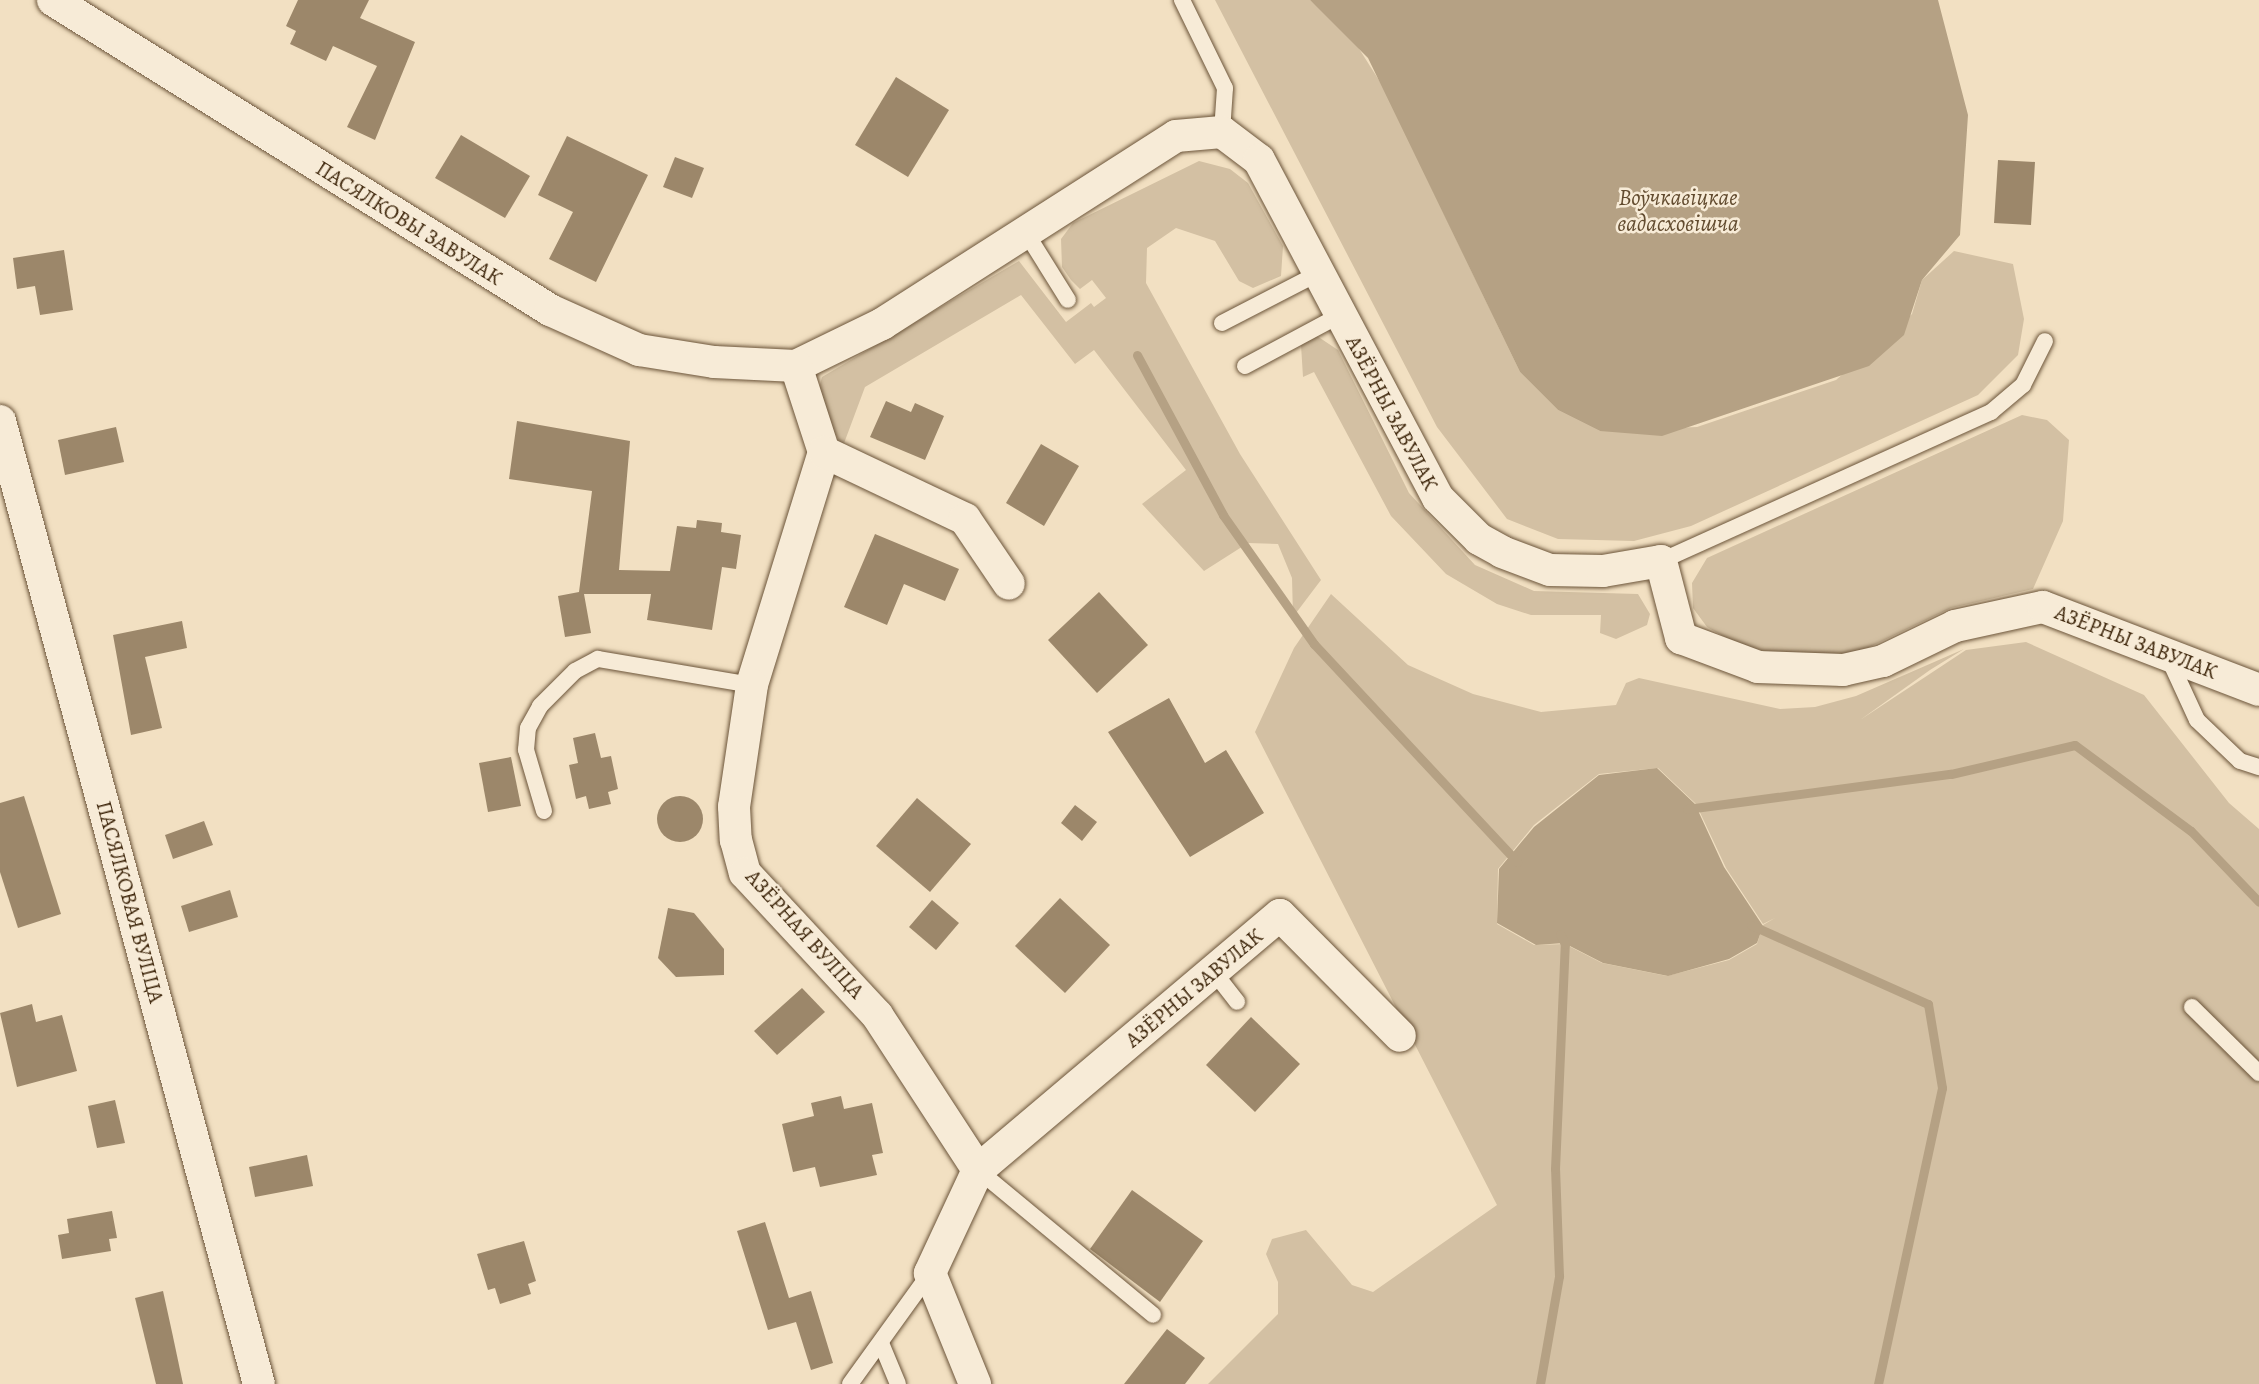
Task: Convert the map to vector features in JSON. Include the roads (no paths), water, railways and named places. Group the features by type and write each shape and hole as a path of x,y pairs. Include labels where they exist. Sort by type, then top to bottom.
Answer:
{"street":[{"name":"ПАСЯЛКОВЫ ЗАВУЛАК","path":"52,0 550,310 639,350 796,366"},
{"path":"1009,584 965,520 824,452 796,366 882,324 1176,135 1222,132"},
{"name":"АЗЁРНЫ ЗАВУЛАК","path":"1222,132 1259,160 1423,475 1479,539 1550,570 1603,571 1661,561 1681,638 1705,652 1758,667 1843,670 1883,661 1955,626 2043,607 2259,690"},
{"name":"ПАСЯЛКОВАЯ ВУЛІЦА","path":"0,421 259,1384"},
{"name":"АЗЁРНАЯ ВУЛІЦА","path":"824,452 752,685 734,807 745,873 877,1015 978,1170"},
{"name":"АЗЁРНЫ ЗАВУЛАК","path":"978,1170 1280,915 1400,1035"},
{"path":"975,1384 930,1273 978,1170"}],"lane":[{"path":"1182,0 1225,88 1222,132"},
{"path":"1025,231 1068,300"},
{"path":"1222,323 1319,273"},
{"path":"1245,366 1340,315"},
{"path":"1661,561 1991,412 2023,385 2045,341"},
{"path":"2165,652 2197,720 2240,761 2259,767"},
{"path":"544,811 526,750 528,728 540,706 575,671 598,659 752,685"},
{"path":"1213,971 1237,1002"},
{"path":"2192,1007 2259,1073"},
{"path":"978,1170 1153,1315"},
{"path":"850,1384 930,1273"},
{"path":"881,1343 898,1384"}],"water":[{"name":"Воўчкавіцкае вадасховішча","path":"1310,0 1938,0 1968,115 1960,235 1922,280 1904,335 1869,366 1662,436 1600,431 1558,410 1520,372 1368,58"},
{"path":"1657,768 1695,804 1724,867 1763,926 1757,943 1729,959 1668,976 1603,963 1564,943 1536,945 1497,923 1499,869 1534,827 1599,775"}],"waterway":[{"path":"1137,355 1223,515 1314,644 1517,862"},
{"path":"1687,809 1951,774 2075,745 2191,831 2259,902"},
{"path":"1751,925 1928,1004 1942,1088 1878,1384"},
{"path":"1540,1384 1559,1276 1555,1169 1565,944 1560,934"}]}
